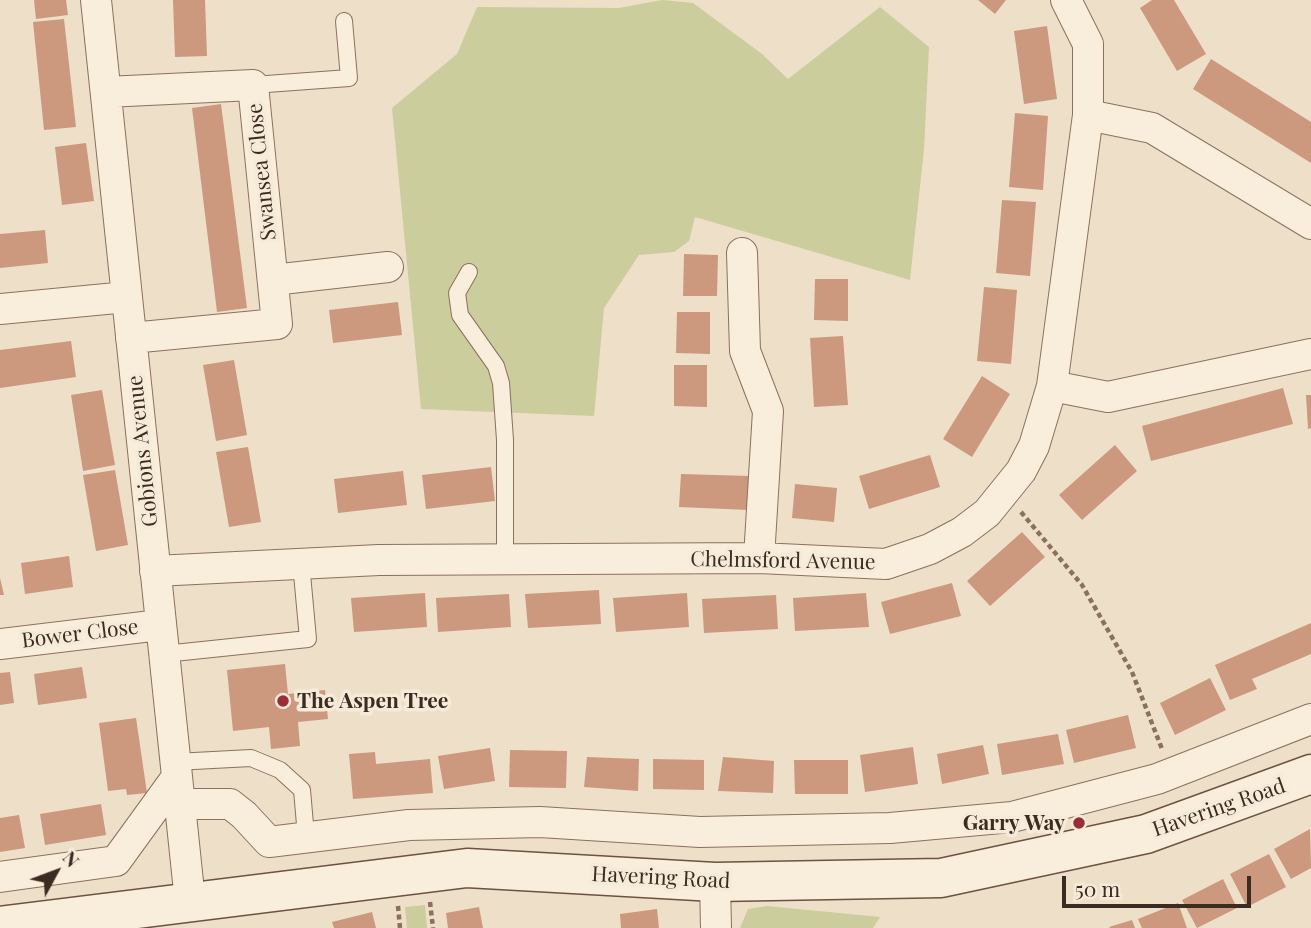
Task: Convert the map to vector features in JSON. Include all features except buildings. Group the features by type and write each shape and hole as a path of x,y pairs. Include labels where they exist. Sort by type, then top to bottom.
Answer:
{"main road":[{"name":"Havering Road","path":"0,926 467,868 715,882 942,878 1146,834 1311,774"}],"street":[{"name":"Gobions Avenue","path":"96,0 190,901"},
{"name":"Chelmsford Avenue","path":"155,570 301,563 505,559 759,558 886,564 930,550 962,532 986,513 1005,492 1034,446 1052,386 1088,116 1088,44 1066,0"},
{"name":"Swansea Close","path":"106,92 253,85 273,280 277,324 131,338"},
{"path":"1088,116 1152,128 1311,224"},
{"path":"742,253 745,351 768,411 759,558"},
{"path":"273,280 388,267"},
{"path":"0,309 127,297"},
{"path":"1052,386 1108,397 1311,354"},
{"name":"Bower Close","path":"0,644 160,625"},
{"path":"0,877 116,861 177,781 230,804 269,842 409,825 540,822 700,832 890,828 1012,817 1171,773 1311,719"},
{"path":"715,882 716,928"}],"lane":[{"path":"253,85 349,78 344,21"},
{"path":"469,272 457,293 460,315 496,366 501,383 505,440 505,559"},
{"path":"163,654 307,639 301,563"},
{"path":"177,781 251,758 280,770 302,790 306,836"}],"path":[{"path":"1005,492 1082,585 1132,672 1171,773"}],"green space":[{"path":"662,0 693,3 762,54 788,79 880,7 929,47 924,149 910,280 695,217 689,241 674,252 639,255 604,308 594,416 421,409 392,108 457,54 477,7 619,8"},
{"path":"425,905 427,928 407,928 405,907"},
{"path":"767,906 880,917 873,928 740,928 748,909"}],"place":[{"name":"The Aspen Tree","path":"283,701"},
{"name":"Garry Way","path":"1079,823"}]}
